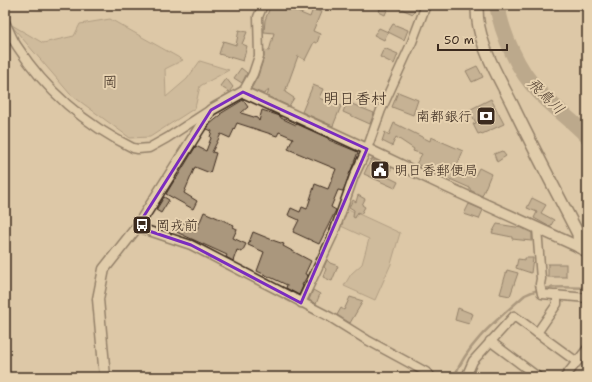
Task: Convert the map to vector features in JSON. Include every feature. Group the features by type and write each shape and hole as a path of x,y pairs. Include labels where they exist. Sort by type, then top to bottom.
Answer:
{"main road":[{"path":"477,5 477,16 483,44 527,136 578,234 583,249"}],"street":[{"path":"5,22 16,45 51,89 78,114 101,131 133,148 138,149 149,148 242,92 253,74 259,56 258,17 263,5"},
{"path":"301,303 333,235 354,176 367,149 381,110 412,42 426,5"},
{"path":"242,92 583,249"},
{"path":"105,377 98,299 104,269 137,227 211,110"},
{"path":"137,227 191,245 330,317 367,340 426,372 431,377"},
{"path":"537,228 541,279 540,284 542,294 587,298"},
{"path":"537,333 557,304 558,295"},
{"path":"466,377 473,361 514,316 577,362"},
{"path":"490,342 538,377"},
{"path":"565,377 587,349"}],"highlighted area":[{"path":"243,92 367,149 301,303 191,245 137,227 211,110"}],"shaded area":[{"path":"110,19 183,60 165,69 166,97 187,79 200,61 229,70 200,86 195,108 150,137 130,138 70,94 10,24 43,43 74,36 80,24"},
{"path":"348,209 400,233 391,264 375,300 344,286 351,274 362,264 369,239 341,226"}],"building":[{"path":"271,5 295,5 293,10 310,17 313,9 321,12 313,31 320,34 317,43 314,42 305,60 298,56 285,92 294,98 289,106 267,96 269,90 264,94 251,89 258,76 264,57 264,50 269,51 274,33 264,32 265,20"},
{"path":"381,5 389,5 385,15 379,12"},
{"path":"392,5 417,5 413,14"},
{"path":"393,24 408,30 404,40 388,32"},
{"path":"379,28 388,32 384,40 374,35"},
{"path":"239,30 247,32 242,44 247,46 243,61 219,54 223,41 236,45"},
{"path":"384,48 398,54 394,64 380,57"},
{"path":"477,66 483,77 472,82 466,71"},
{"path":"241,68 247,73 242,83 234,78"},
{"path":"226,78 233,87 229,92 220,86"},
{"path":"313,85 323,89 319,98 341,106 333,126 302,112"},
{"path":"398,92 418,100 413,115 392,107"},
{"name":"南都銀行","path":"491,99 504,124 482,134 478,134 473,124 476,123 469,110"},
{"path":"243,100 248,107 241,113 257,118 259,121 262,110 280,116 281,118 296,125 297,124 358,152 343,191 338,190 331,207 336,210 319,244 293,232 299,220 288,215 291,208 300,212 302,207 307,209 315,184 328,189 336,169 288,149 293,138 279,132 277,136 237,123 230,138 221,134 212,152 216,153 210,173 195,167 184,193 197,201 193,209 166,194 196,146 206,151 211,138 212,131 207,129 210,124 221,115 220,114"},
{"path":"347,102 374,113 370,124 343,112"},
{"path":"394,123 430,141 431,137 463,151 456,168 475,176 479,168 491,174 482,196 470,190 470,188 416,164 422,154 413,151 414,149 396,137 392,146 382,141 385,132 389,135"},
{"path":"502,151 506,156 497,162 494,154"},
{"name":"明日香郵便局","path":"371,159 391,169 388,177 398,182 395,188 364,174"},
{"path":"358,195 365,199 362,205 365,207 361,214 358,212 355,218 353,217 354,210 349,207 353,200 356,202"},
{"path":"164,197 169,200 161,213 156,210"},
{"path":"532,198 546,205 541,213 554,220 550,227 534,218 537,212 527,208"},
{"path":"469,204 483,210 479,219 464,214"},
{"path":"204,212 234,225 233,227 237,229 233,238 246,244 242,252 237,250 233,261 226,257 227,255 172,230 178,220 197,229"},
{"path":"497,224 522,228 532,233 532,241 512,239 512,237 492,233"},
{"path":"253,232 284,244 283,246 311,261 305,274 308,275 302,285 303,286 299,295 286,288 287,285 257,271 264,252 248,245"},
{"path":"525,258 533,258 531,273 516,268 518,259 525,260"},
{"path":"327,260 338,266 332,281 323,277 326,269 324,267"},
{"path":"548,264 566,264 566,277 548,277"},
{"path":"507,270 518,273 510,296 500,294"},
{"path":"313,290 320,294 316,304 309,300"},
{"path":"350,297 363,301 350,323 337,315 341,308 344,310"},
{"path":"458,308 473,314 469,324 455,320"}],"waterway":[{"name":"飛鳥川","path":"497,5 507,40 524,74 545,98 587,136"},
{"path":"454,377 460,364 476,342 494,322 525,295 548,288 587,288"}],"place":[{"name":"南都銀行","path":"486,116"},
{"name":"明日香郵便局","path":"380,170"},
{"name":"岡戎前","path":"142,225"}],"district":[{"name":"岡","path":"110,82"},
{"name":"明日香村","path":"355,98"}]}
